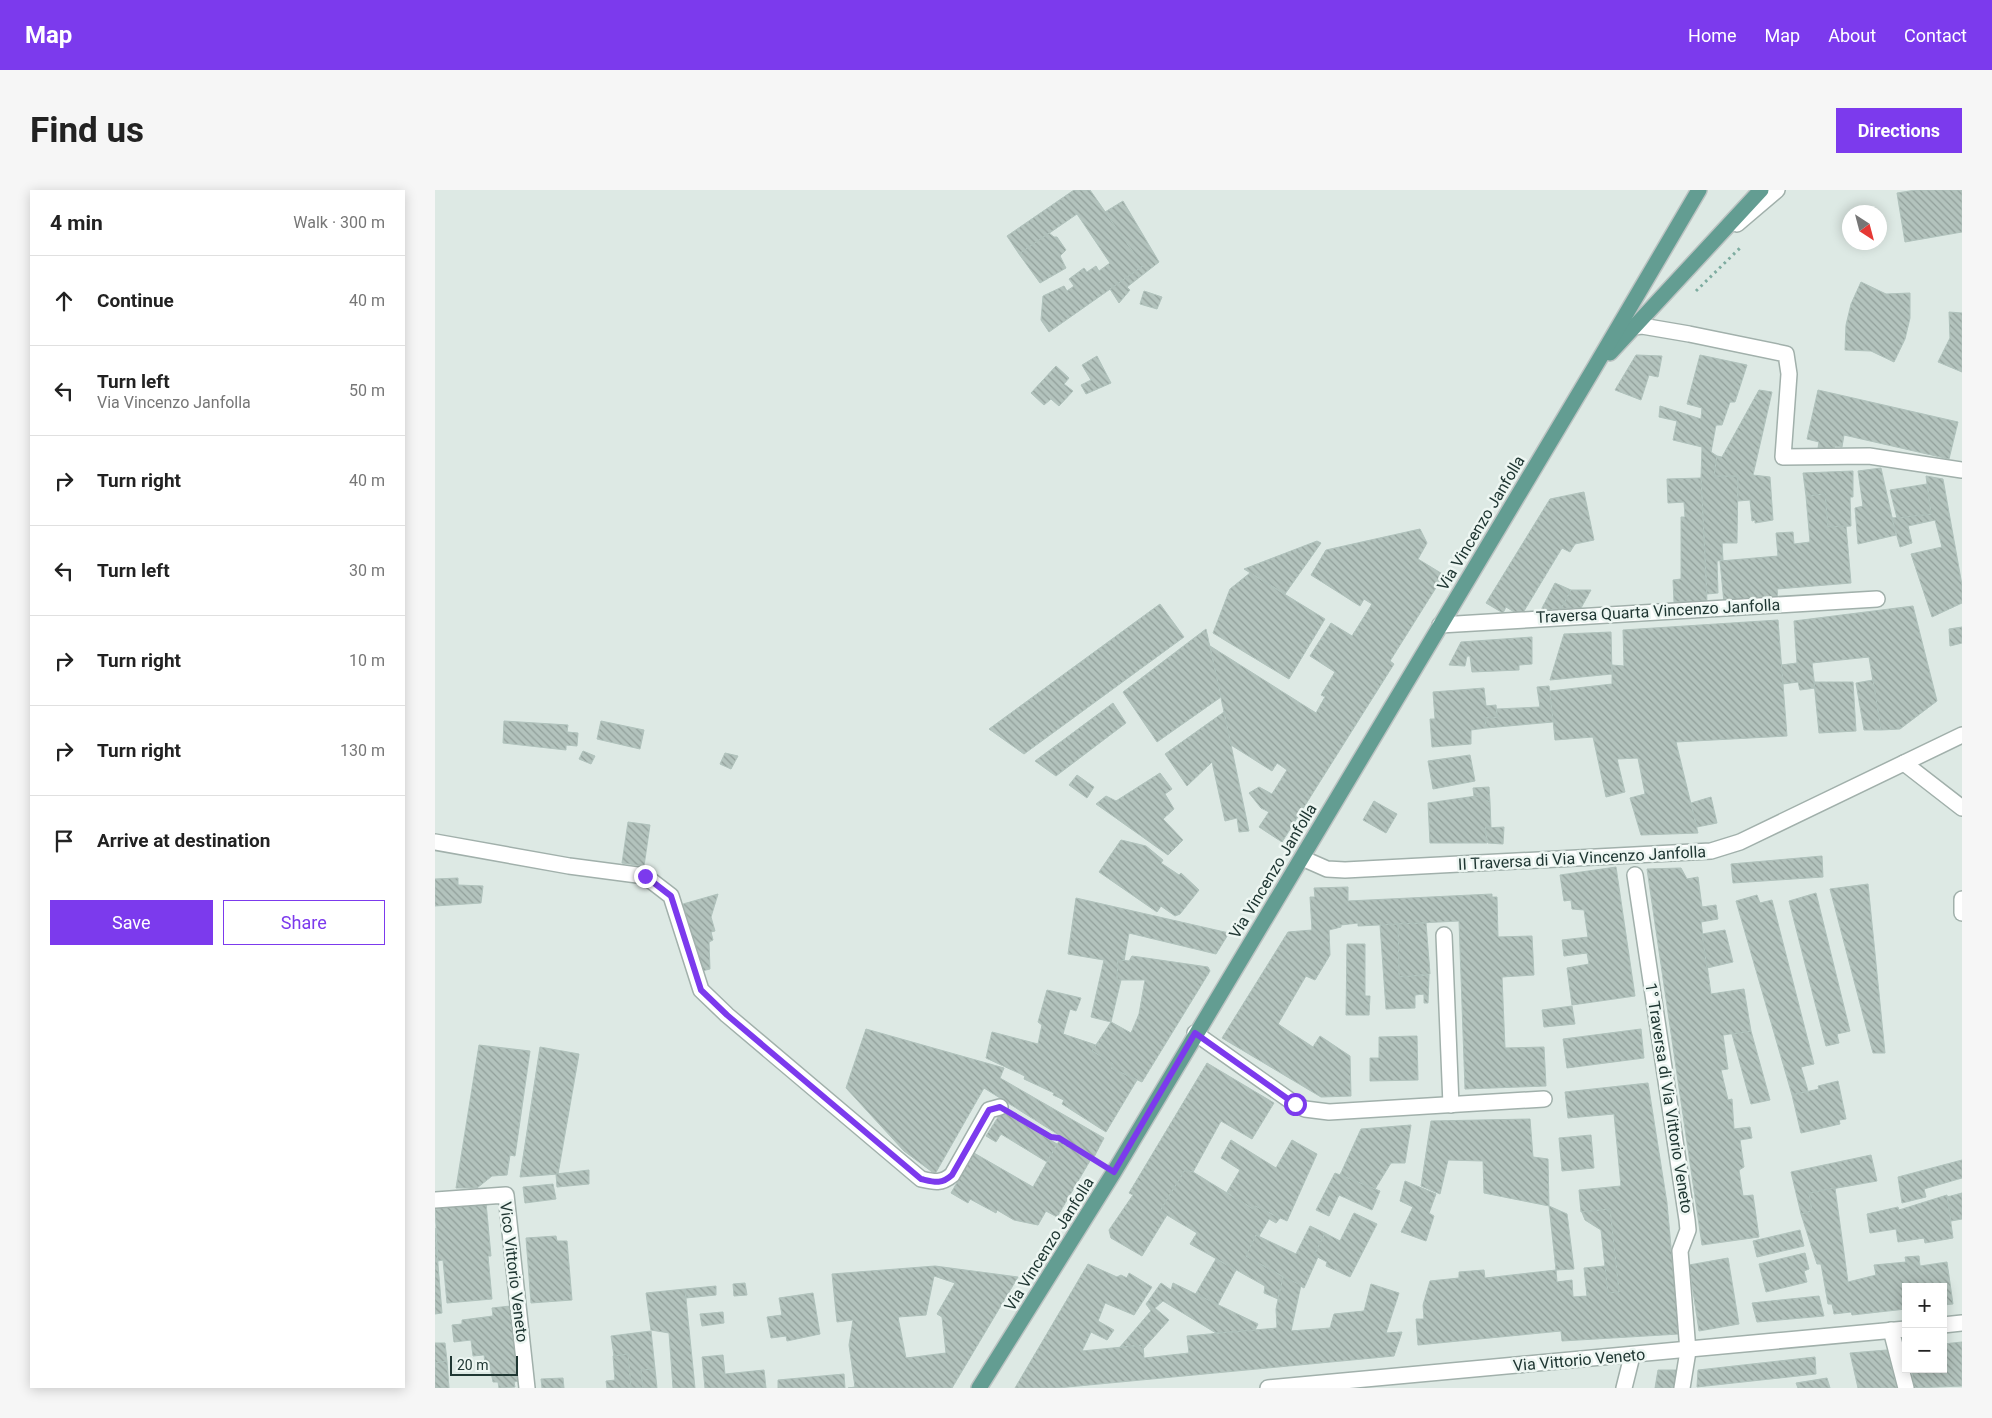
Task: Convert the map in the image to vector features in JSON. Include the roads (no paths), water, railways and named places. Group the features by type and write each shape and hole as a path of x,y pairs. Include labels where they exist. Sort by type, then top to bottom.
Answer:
{"main road":[{"name":"Via Vincenzo Janfolla","path":"979,1388 1114,1172 1195,1033 1302,858 1699,190"},
{"name":"Via Vincenzo Janfolla","path":"1593,370 1715,242 1761,190"}],"street":[{"path":"1715,242 1777,190"},
{"path":"1634,327 1642,326 1689,334 1786,354 1789,374 1783,457 1869,456 1962,470"},
{"name":"Traversa Quarta Vincenzo Janfolla","path":"1440,625 1877,598"},
{"name":"II Traversa di Via Vincenzo Janfolla","path":"1302,858 1327,869 1345,870 1711,851 1740,842 1962,734"},
{"path":"1905,763 1962,808"},
{"path":"435,842 569,866 645,876 671,896 701,990 734,1021 921,1179 937,1183 945,1181 952,1175 989,1110 1000,1107"},
{"name":"1° Traversa di Via Vittorio Veneto","path":"1635,875 1688,1230 1680,1251 1687,1351 1682,1388"},
{"path":"1962,899 1962,913"},
{"path":"1444,935 1451,1105"},
{"path":"1195,1033 1305,1109 1329,1112 1544,1099"},
{"name":"Vico Vittorio Veneto","path":"435,1200 506,1196 527,1388"},
{"path":"1947,1325 1962,1323"},
{"name":"Via Vittorio Veneto","path":"1268,1388 1687,1351 1898,1330 1906,1388"},
{"path":"1624,1388 1632,1356"}]}
